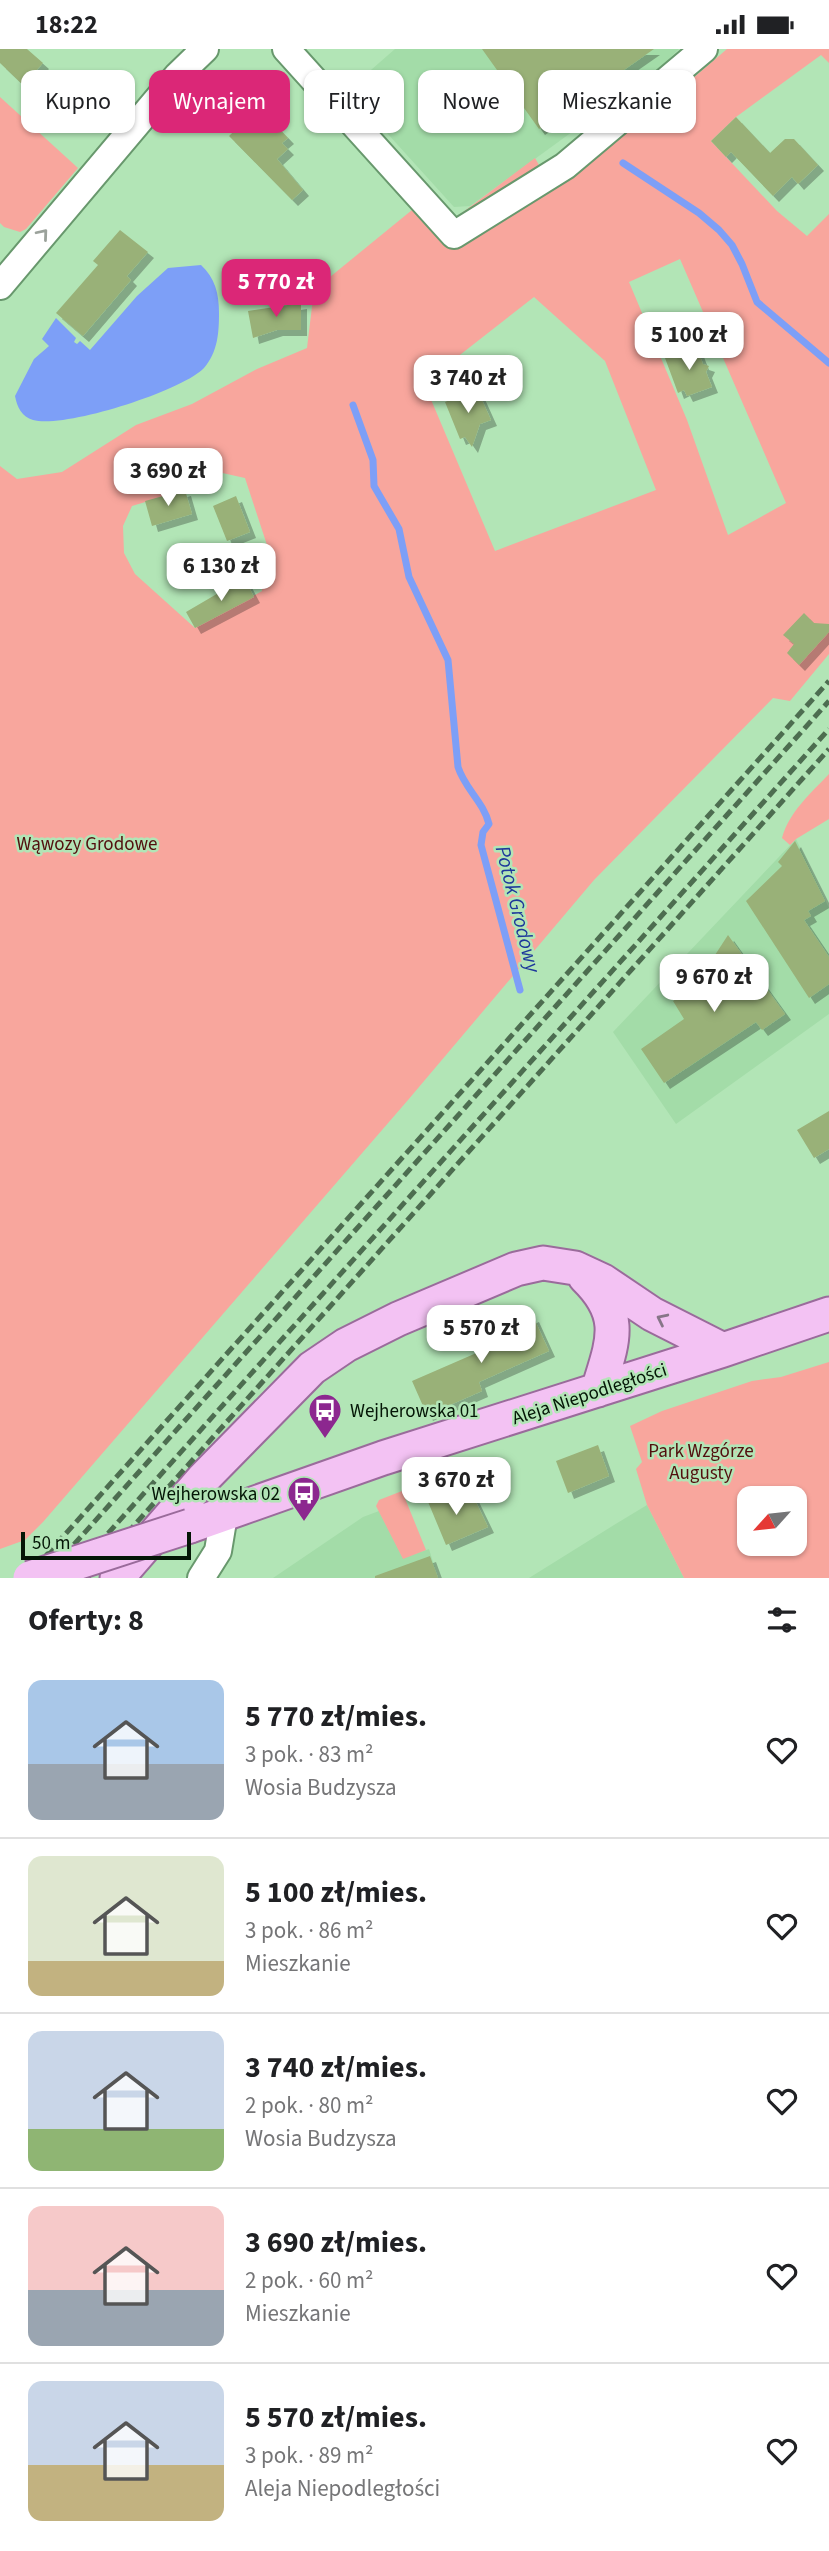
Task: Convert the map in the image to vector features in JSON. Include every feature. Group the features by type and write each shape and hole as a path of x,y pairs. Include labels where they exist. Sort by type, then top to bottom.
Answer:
{"main road":[{"path":"117,1578 203,1479 312,1368 330,1355 398,1319 516,1269 544,1263 575,1268 603,1281 652,1314 723,1350"},
{"path":"575,1268 601,1293 612,1324 611,1342 598,1390"},
{"name":"Aleja Niepodległości","path":"30,1578 224,1515 366,1463 829,1314"}],"street":[{"path":"0,286 9,257 205,49"},
{"path":"286,49 454,235 565,166 703,49"},
{"path":"201,1578 218,1551 224,1515"}],"shaded area":[{"path":"395,49 679,49 657,70 538,70 538,133 571,133 470,206 454,207 387,133 404,133 404,70 371,70"},
{"path":"796,839 829,908 829,1014 676,1124 613,1032"},
{"path":"647,1505 684,1578 529,1578 614,1525"},
{"path":"379,1511 403,1558 429,1549 438,1578 273,1578 363,1517"}],"green space":[{"name":"Wąwozy Grodowe","path":"727,49 829,49 829,63 821,55 736,117 711,141 777,211 807,236 829,214 829,654 790,701 773,698 594,880 408,1100 43,1522 25,1540 0,1549 0,466 17,479 62,472 136,425 192,404 257,369 307,348 314,290 412,210 434,234 535,158 553,190 627,133 696,133 696,76","holes":["680,259 786,503 728,535 687,420 629,282","534,297 605,361 656,490 495,551 424,383","218,472 245,478 267,545 263,559 262,591 195,628 135,574 124,553 123,526 132,506 185,490 210,473"]},
{"path":"0,97 21,116 21,133 40,133 78,168 26,229 20,232 0,223"},
{"path":"829,774 829,819 790,845 782,838 785,829 801,803"},
{"name":"Park Wzgórze Augusty","path":"829,1362 829,1578 684,1578 647,1505 636,1469 642,1462 630,1426 662,1411 752,1381 781,1377"},
{"path":"402,1491 426,1550 403,1559 376,1506 379,1500"}],"water":[{"path":"201,265 213,281 219,306 217,342 204,368 172,387 95,414 48,421 29,419 23,414 15,396 34,359 49,346 42,339 56,318 76,338 74,342 77,344 80,341 90,350 137,296 168,268"}],"building":[{"path":"0,49 27,49 43,63 37,70 21,70 21,83 0,63"},
{"path":"482,49 654,49 624,70 538,70 538,128 524,108 524,70 497,70"},
{"path":"736,117 770,153 785,139 794,139 818,165 798,184 792,177 773,196 731,152 726,157 711,141"},
{"path":"232,133 283,133 288,138 282,143 288,149 277,159 303,190 292,200 229,136"},
{"path":"120,230 148,252 127,276 131,280 83,336 56,313 98,265 93,261"},
{"path":"301,303 301,330 277,330 253,338 248,311"},
{"path":"696,346 703,364 709,366 706,372 712,387 687,396 684,390 678,393 665,358"},
{"path":"477,389 491,420 480,424 472,447 465,437 460,439 445,402"},
{"path":"185,490 192,514 152,526 145,501"},
{"path":"236,496 250,532 227,541 213,506"},
{"path":"244,578 254,597 195,628 186,612"},
{"path":"804,613 814,623 829,624 829,632 799,665 787,653 794,644 783,635"},
{"path":"795,841 825,901 808,911 811,916 804,920 829,957 829,984 809,998 746,901 782,866 778,862"},
{"path":"728,935 785,1014 762,1030 756,1022 664,1083 641,1049 684,1019 673,1001 724,968 715,955"},
{"path":"829,1111 829,1149 814,1158 797,1130"},
{"path":"533,1316 549,1351 479,1382 482,1391 427,1415 412,1381 481,1351 476,1341"},
{"path":"598,1445 609,1476 568,1493 556,1461"},
{"path":"444,1489 451,1506 473,1496 488,1527 446,1545 426,1497"},
{"path":"430,1556 438,1578 375,1578 375,1576"}],"waterway":[{"path":"623,163 699,213 719,230 732,245 757,302 829,363"},
{"name":"Potok Grodowy","path":"353,405 373,460 374,486 399,529 409,577 448,660 458,767 483,808 489,824 483,832 481,845 520,990"}],"railway":[{"path":"26,1578 829,681"},
{"path":"44,1578 829,701"},
{"path":"68,1578 829,729"},
{"path":"87,1578 829,749"}],"place":[{"name":"Wejherowska 01","path":"325,1440"},
{"name":"Wejherowska 02","path":"304,1523"}]}
